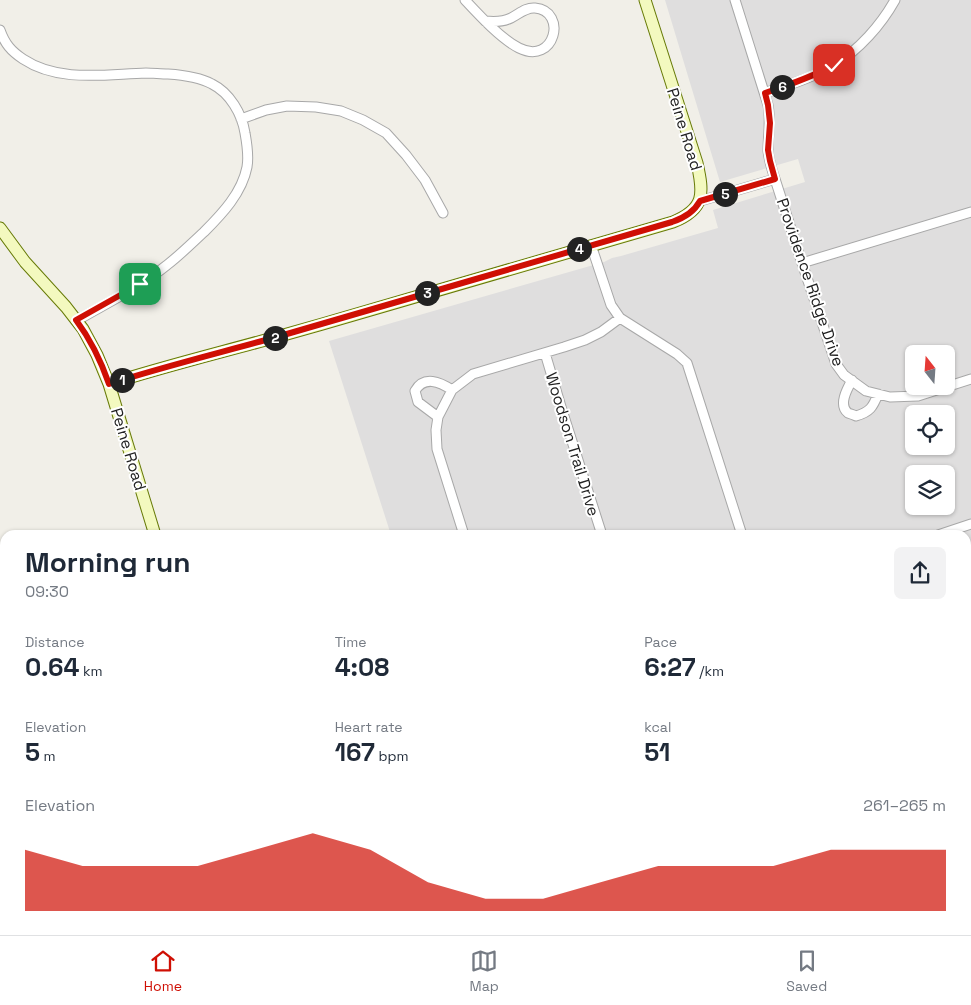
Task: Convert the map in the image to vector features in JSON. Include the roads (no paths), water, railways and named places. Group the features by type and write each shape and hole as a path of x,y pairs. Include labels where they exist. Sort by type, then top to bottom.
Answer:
{"street":[{"path":"466,0 485,21 513,44 530,52 546,48 551,43 555,32 554,25 547,13 536,8 523,11 504,20 495,22 485,21"},
{"name":"Peine Road","path":"645,0 697,163 701,189 700,201"},
{"name":"Providence Ridge Drive","path":"735,0 768,105 770,123 768,150 770,161 836,364 844,375 866,391 890,397 918,396 971,379"},
{"path":"765,93 796,83 834,65 866,39 889,11 895,0"},
{"path":"0,30 12,51 33,65 56,72 81,75 147,73 186,75 212,84 227,95 237,110 245,129 248,147 247,166 241,184 231,202 217,220 167,266 140,284 76,320"},
{"path":"241,119 266,110 287,106 316,107 341,111 363,120 386,133 406,155 425,180 443,213"},
{"name":"Providence Ridge Drive","path":"700,201 775,179"},
{"path":"109,384 682,219 697,207 700,201"},
{"path":"802,263 971,212"},
{"name":"Peine Road","path":"0,228 25,262 66,307 83,329 97,355 109,384 153,530"},
{"path":"591,245 611,305 620,318 677,354 687,363 740,530"},
{"path":"462,530 437,449 436,430 438,417 452,390 473,374 564,347 593,336 620,318"},
{"name":"Woodson Trail Drive","path":"545,353 600,530"},
{"name":"Providence Ridge Drive","path":"852,380 843,404 847,412 856,416 864,414 870,410 878,394"},
{"path":"438,417 418,402 415,391 425,381 445,385 452,390"},
{"path":"953,530 971,524"}]}
